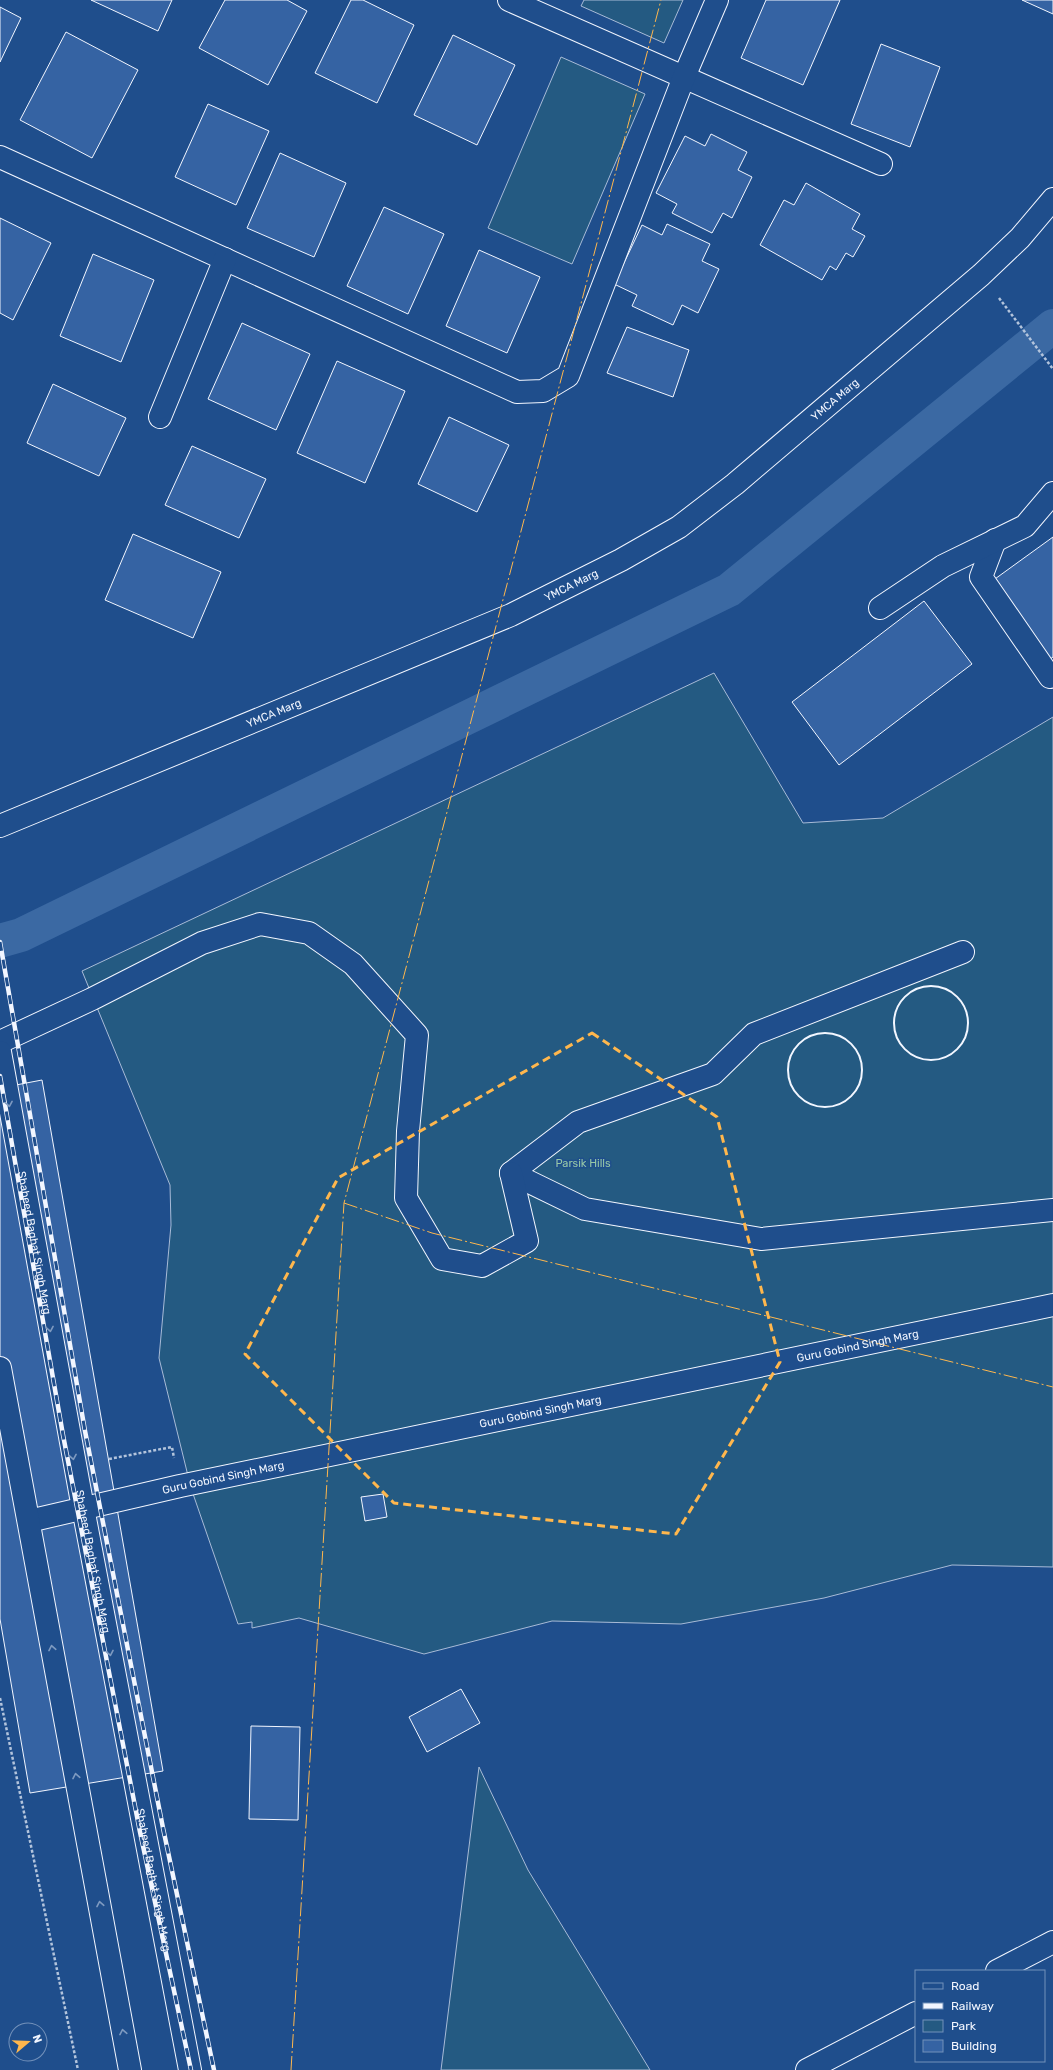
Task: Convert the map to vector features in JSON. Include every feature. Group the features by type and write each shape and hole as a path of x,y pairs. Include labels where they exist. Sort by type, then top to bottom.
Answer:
{"main road":[{"path":"509,0 881,164"},
{"path":"0,157 517,392 543,391 568,376 684,77 717,0"},
{"name":"YMCA Marg","path":"0,826 511,615 621,560 679,527 735,484 981,275 1020,238 1053,199"},
{"path":"160,417 225,259"},
{"path":"880,608 943,566 1025,526 1053,493"},
{"path":"995,540 981,577 1050,677 1053,675"},
{"path":"0,1042 92,999 202,944 260,924 309,933 353,964 417,1035 408,1131 406,1198 442,1259 482,1266 527,1241 511,1173"},
{"path":"511,1173 578,1122 714,1074 754,1034 963,952"},
{"name":"Shaheed Baghat Singh Marg","path":"0,1052 82,1508 190,2070"},
{"path":"511,1173 585,1210 761,1239 1053,1210"},
{"name":"Guru Gobind Singh Marg","path":"29,1521 82,1508 1053,1305"},
{"path":"0,1368 130,2070"},
{"path":"999,1970 1053,1942"},
{"path":"807,2070 915,2014"}],"path":[{"path":"1002,303 1053,369"},
{"path":"109,1459 172,1447"},
{"path":"0,1698 78,2070"}],"highlighted area":[{"path":"592,1033 717,1117 780,1362 676,1534 394,1503 245,1354 338,1178"}],"green space":[{"path":"584,0 683,0 664,43 581,6"},
{"path":"561,57 645,94 572,264 488,228"},
{"name":"Parsik Hills","path":"714,673 803,823 883,818 1053,717 1053,1567 952,1565 824,1598 681,1624 552,1621 424,1654 299,1618 252,1628 252,1622 238,1624 191,1488 159,1358 171,1225 170,1185 82,971"},
{"path":"479,1767 528,1870 650,2070 441,2070"}],"building":[{"path":"91,0 172,0 158,31"},
{"path":"225,0 287,0 307,11 268,85 199,48"},
{"path":"351,0 363,0 414,25 377,103 315,73"},
{"path":"766,0 840,0 803,85 741,58"},
{"path":"1022,0 1053,0 1053,14"},
{"path":"0,7 21,18 0,62"},
{"path":"66,32 138,70 92,158 20,120"},
{"path":"453,35 515,65 477,145 414,115"},
{"path":"881,44 940,67 910,147 851,124"},
{"path":"208,104 269,131 236,205 175,177"},
{"path":"711,134 747,152 738,170 752,177 732,218 723,213 712,233 672,213 677,204 656,193 685,136 705,146"},
{"path":"280,153 346,183 314,257 247,228"},
{"path":"806,183 860,214 852,229 865,236 853,257 846,253 836,270 830,266 822,280 760,245 784,200 794,205"},
{"path":"384,207 444,234 408,314 347,286"},
{"path":"0,218 51,243 13,320 0,313"},
{"path":"667,224 710,244 702,261 719,269 698,313 682,305 673,325 632,306 637,295 614,284 642,225 662,235"},
{"path":"479,250 540,277 507,353 446,326"},
{"path":"93,254 154,280 121,362 60,336"},
{"path":"242,323 310,354 276,430 208,399"},
{"path":"627,327 689,350 673,397 607,373"},
{"path":"337,361 405,391 365,483 297,453"},
{"path":"53,384 126,418 99,476 27,443"},
{"path":"449,417 509,445 477,512 418,484"},
{"path":"192,446 266,479 239,538 165,505"},
{"path":"133,534 221,572 193,638 105,600"},
{"path":"1053,537 1053,657 1045,663 988,584"},
{"path":"924,601 972,664 839,765 792,702"},
{"path":"42,1080 163,1771 30,1793 0,1619 0,1088"},
{"path":"383,1494 387,1517 365,1521 361,1497"},
{"path":"461,1689 480,1723 427,1752 409,1717"},
{"path":"251,1726 300,1727 298,1820 249,1819"}],"waterway":[{"path":"0,941 21,935 729,590 1053,326"}],"railway":[{"path":"0,942 85,1431 163,1828 214,2070"},
{"path":"0,1076 63,1435 140,1832 191,2070"}],"wall":[{"path":"931,986 952,992 962,1002 968,1023 962,1044 952,1054 931,1060 910,1054 900,1044 894,1023 900,1002 910,992 931,986"},
{"path":"825,1033 846,1039 856,1049 862,1070 856,1091 846,1101 825,1107 804,1101 794,1091 788,1070 794,1049 804,1039 825,1033"}],"power":[{"path":"291,2070 344,1203 661,0"},
{"path":"344,1203 432,1233 1053,1387"}]}
